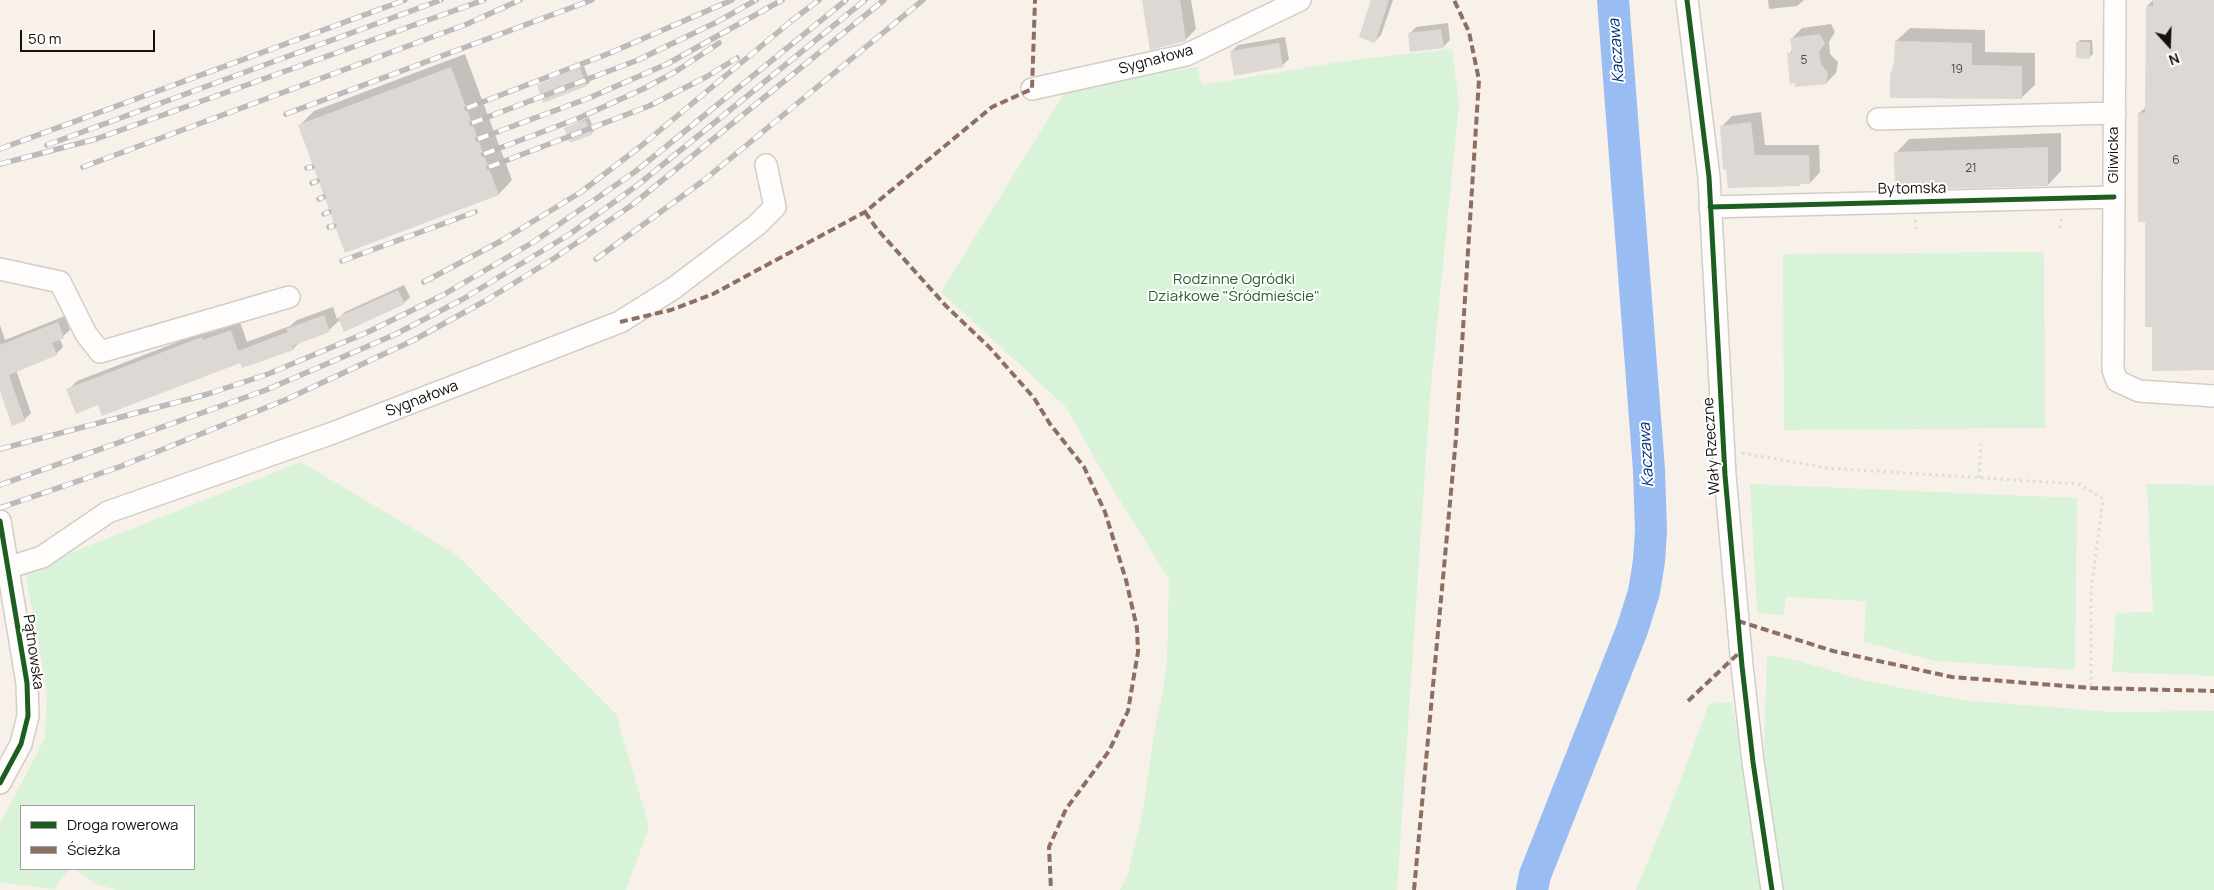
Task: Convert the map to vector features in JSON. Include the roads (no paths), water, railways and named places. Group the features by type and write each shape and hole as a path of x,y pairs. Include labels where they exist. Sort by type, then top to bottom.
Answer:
{"street":[{"name":"Sygnałowa","path":"1032,89 1186,55 1300,0"},
{"name":"Wały Rzeczne","path":"1688,0 1704,129 1724,450 1747,712 1772,890"},
{"name":"Gliwicka","path":"2115,0 2113,370 2116,381 2139,391 2214,396"},
{"path":"1878,119 2115,113"},
{"name":"Sygnałowa","path":"4,569 42,557 108,512 330,434 620,322 674,288 757,225 775,207 766,165"},
{"name":"Bytomska","path":"1710,207 2114,197"},
{"path":"0,269 60,282 86,334 100,352 289,298"},
{"name":"Pątnowska","path":"0,520 4,569 27,683 28,716 21,744 0,783"}],"waterway":[{"name":"Kaczawa","path":"1532,890 1535,875 1632,630 1644,592 1649,561 1651,530 1649,470 1613,0"}],"railway":[{"path":"0,149 405,0"},
{"path":"47,145 441,0"},
{"path":"0,164 96,139 484,0"},
{"path":"83,167 467,24 520,0"},
{"path":"286,114 592,0"},
{"path":"467,108 610,53 732,0"},
{"path":"472,123 638,60 717,22 756,0"},
{"path":"478,139 589,98 667,64 782,0"},
{"path":"791,21 819,0"},
{"path":"0,449 208,394 268,374 368,332 443,295 535,241 636,171 846,0"},
{"path":"0,485 266,390 396,334 463,299 570,234 639,184 865,0"},
{"path":"0,508 119,467 285,400 414,340 485,301 553,259 632,205 884,0"},
{"path":"596,259 703,181 923,0"},
{"path":"424,282 501,241 581,192 641,146 795,18"},
{"path":"484,154 579,118 643,89 675,72 719,43"},
{"path":"489,167 649,106 706,77 737,58"},
{"path":"307,168 312,167"},
{"path":"312,183 317,181"},
{"path":"319,199 323,197"},
{"path":"324,214 329,212"},
{"path":"342,261 475,212"},
{"path":"329,227 334,226"}],"park label":[{"name":"Rodzinne Ogródki Działkowe \"Śródmieście\"","path":"1234,288"}]}
